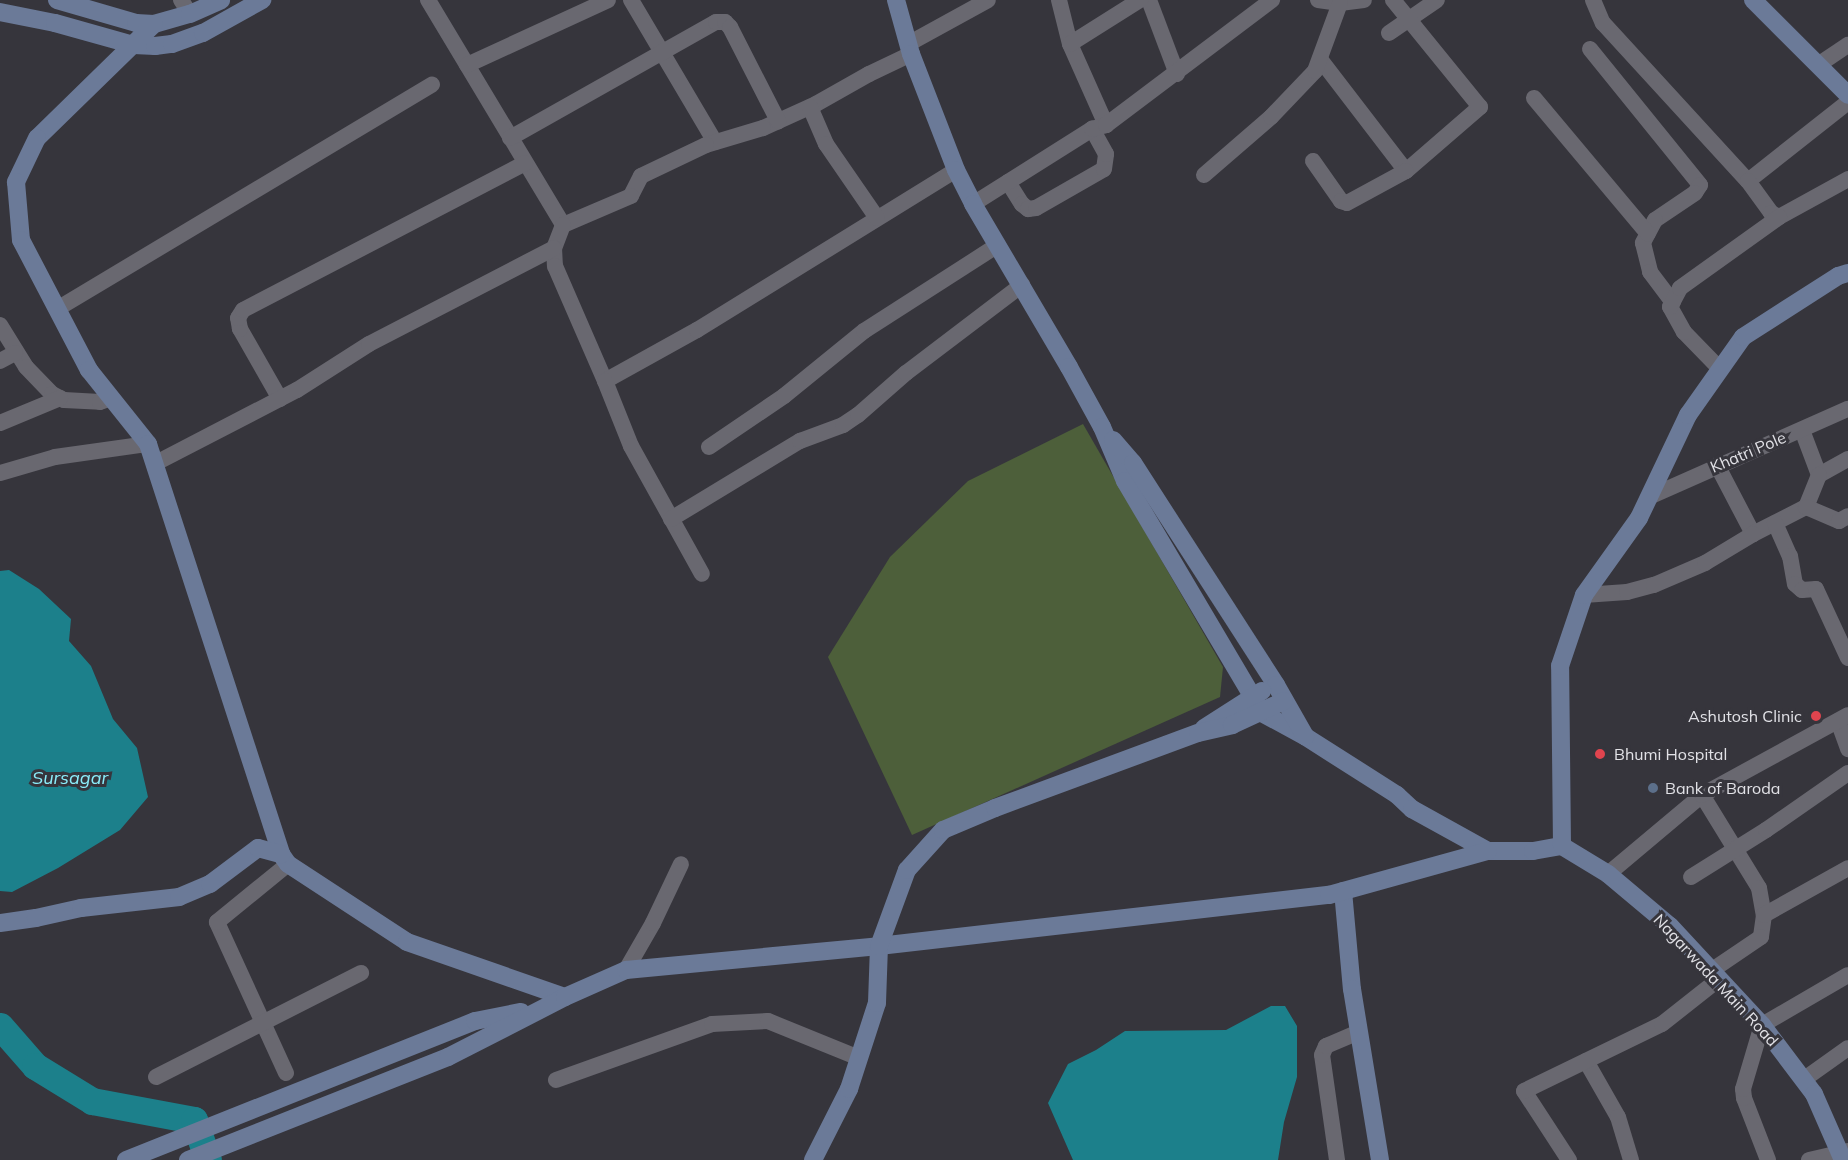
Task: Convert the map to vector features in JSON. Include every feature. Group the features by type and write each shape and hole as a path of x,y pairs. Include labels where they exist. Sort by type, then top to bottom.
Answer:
{"street":[{"path":"57,0 136,23 154,24"},
{"path":"220,0 186,7 154,24 37,138 16,182 21,240 89,370 148,444 285,859"},
{"path":"0,12 55,23 134,45 172,44 203,33 262,0"},
{"path":"428,0 562,225"},
{"path":"467,65 608,0"},
{"path":"631,0 715,142"},
{"path":"897,0 910,49 956,170 973,204 1022,285 1102,428 1125,481 1262,712 1306,736 1397,795 1412,809 1488,851"},
{"path":"702,574 631,446 555,266 554,248 562,225 631,196 641,176 715,142 778,121 810,107 910,49 988,0"},
{"path":"1008,182 1022,204 1028,209 1036,208 1104,169 1106,154 1099,127 1070,44 1059,0"},
{"path":"1070,44 1140,0"},
{"path":"1149,0 1177,74"},
{"path":"973,204 1099,127 1177,74 1272,0"},
{"path":"1318,0 1340,3 1364,0"},
{"path":"1313,161 1341,201 1347,203 1406,171 1480,107 1393,0"},
{"path":"1389,33 1437,0"},
{"path":"1593,0 1603,23 1748,181 1771,213 1779,217"},
{"path":"1753,0 1848,95"},
{"path":"1204,175 1271,117 1315,71 1340,3"},
{"path":"510,138 716,22 725,22 730,27 778,121"},
{"path":"1818,65 1848,45"},
{"path":"1590,49 1700,185 1695,193 1655,220 1643,243 1650,272 1673,302"},
{"path":"1320,59 1406,171"},
{"path":"57,309 432,86"},
{"path":"1534,98 1648,234"},
{"path":"1748,181 1848,102"},
{"path":"810,107 826,144 877,218"},
{"path":"280,399 240,329 238,318 243,310 525,163"},
{"path":"605,381 697,330 956,170"},
{"path":"1720,369 1684,332 1670,307 1680,288 1779,217 1848,179"},
{"path":"709,447 784,396 864,331 998,245"},
{"path":"154,464 280,399 369,344 554,248"},
{"path":"188,1160 448,1057 565,996 626,970 879,946 1329,895 1488,851 1533,851 1562,846 1560,666 1584,595 1639,518 1688,415 1743,337 1838,276 1848,273"},
{"path":"671,519 800,441 843,425 858,415 906,373 1022,285"},
{"path":"0,325 8,357 26,368 60,398"},
{"path":"0,423 60,398 100,402 111,398"},
{"name":"Khatri Pole","path":"1649,497 1848,409"},
{"path":"1102,428 1133,463 1306,736"},
{"path":"1802,430 1819,475"},
{"path":"0,472 56,457 148,444"},
{"path":"1584,595 1627,592 1654,585 1705,563 1806,507 1819,475 1848,459"},
{"path":"1717,465 1754,534"},
{"path":"1806,507 1845,524"},
{"path":"1775,523 1790,556 1794,584 1802,590 1816,589 1848,658"},
{"path":"1198,733 1253,696 1280,692"},
{"path":"813,1160 849,1089 877,1003 879,946 907,870 943,830 995,808 1198,733 1232,725 1262,712 1280,692"},
{"path":"1608,874 1702,795 1843,718 1848,750"},
{"path":"1691,877 1766,830 1848,773"},
{"path":"1569,1160 1524,1091 1662,1024 1715,975 1761,937 1764,915 1760,888 1702,795"},
{"name":"Nagarwada Main Road","path":"1562,846 1608,874 1670,926 1762,1024 1814,1094 1844,1155"},
{"path":"0,923 92,906 179,897 210,884 258,848 285,859 407,942 565,996"},
{"path":"285,859 218,922 286,1074"},
{"path":"626,970 653,923 681,864"},
{"path":"1764,915 1848,868"},
{"path":"1343,891 1352,989 1380,1160"},
{"path":"156,1077 361,973"},
{"path":"1768,1160 1744,1098 1743,1089 1762,1024 1848,975"},
{"path":"126,1160 475,1021 543,1008"},
{"path":"556,1080 712,1024 768,1021 859,1058"},
{"path":"1337,1160 1322,1055 1326,1046 1359,1032"},
{"path":"1803,1080 1848,1048"},
{"path":"1586,1061 1618,1117 1631,1160"},
{"path":"1809,1160 1844,1155"}],"green space":[{"path":"1083,424 1223,667 1220,697 912,835 828,657 890,557 968,481"}],"water":[{"name":"Sursagar","path":"9,570 39,589 71,619 69,641 91,666 113,719 137,748 148,797 120,830 58,868 12,892 0,891 0,571"},
{"path":"1271,1006 1285,1006 1297,1026 1297,1077 1284,1122 1278,1160 1073,1160 1048,1103 1068,1064 1096,1050 1125,1031 1226,1030"}],"waterway":[{"path":"0,1026 35,1066 92,1101 194,1120 208,1160"}],"place":[{"name":"Ashutosh Clinic","path":"1816,716"},
{"name":"Bhumi Hospital","path":"1600,754"},
{"name":"Bank of Baroda","path":"1653,788"}]}
